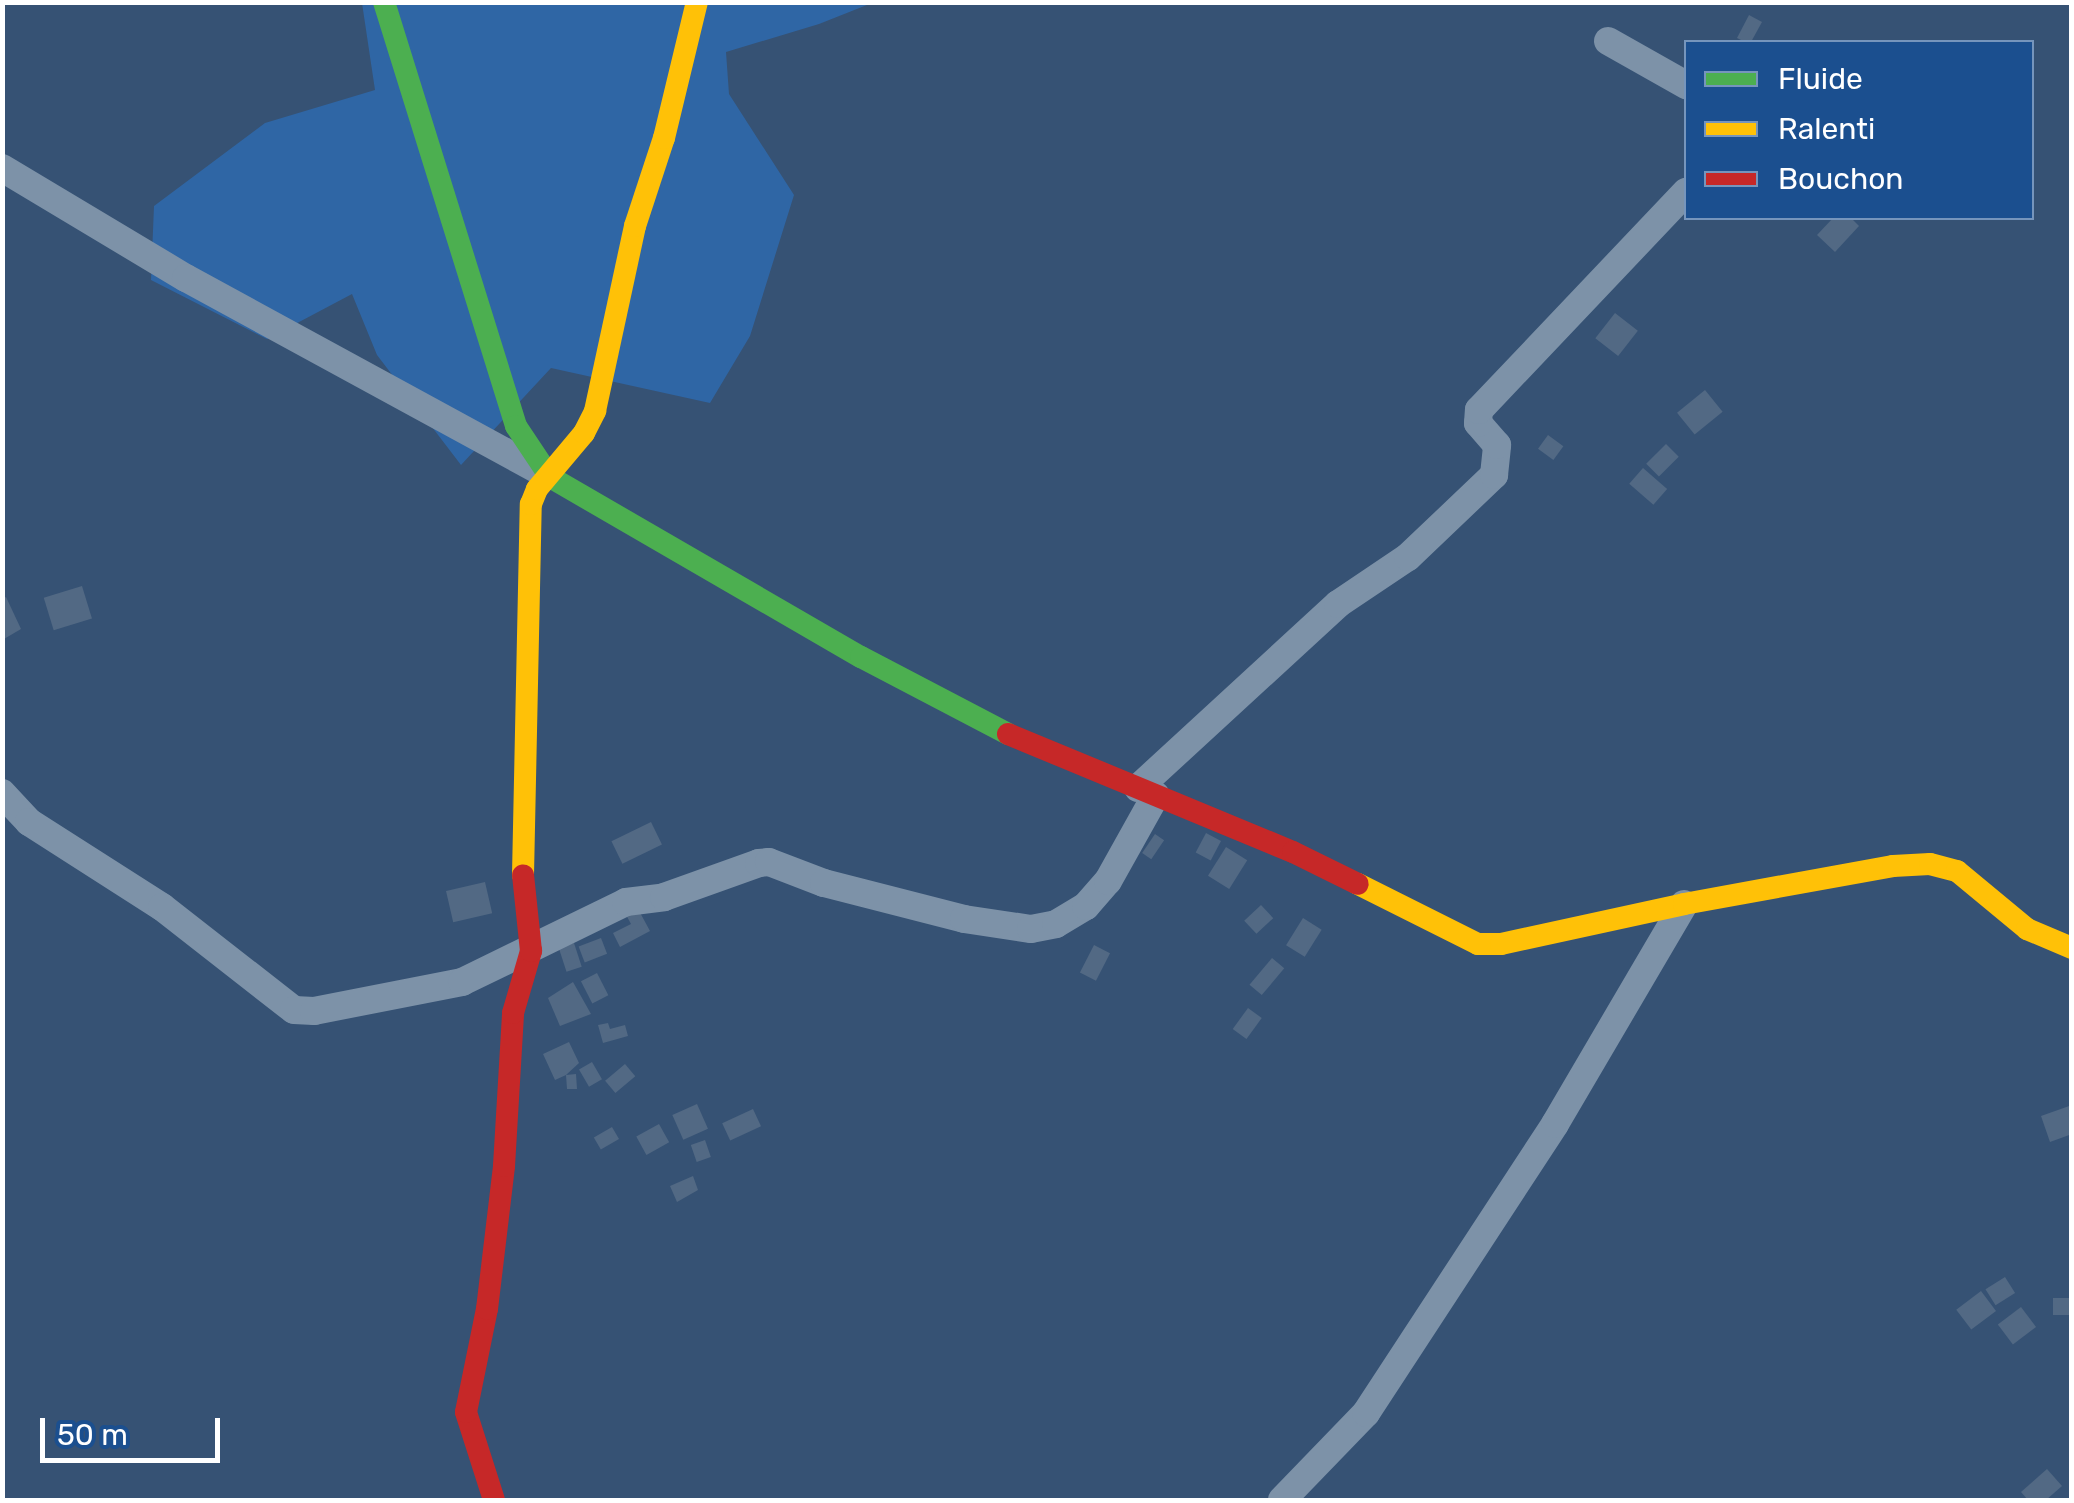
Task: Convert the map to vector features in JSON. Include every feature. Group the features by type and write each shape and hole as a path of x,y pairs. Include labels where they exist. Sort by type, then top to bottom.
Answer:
{"street":[{"path":"384,2 516,426 550,477"},
{"path":"494,1500 466,1412 487,1310 504,1166 512,1013 530,951 523,884 531,504 595,411 636,226 664,138 697,2"},
{"path":"1608,41 1684,84"},
{"path":"2,168 186,278 550,477 893,674 1038,750 1293,852 1478,944 1500,944 1684,904 1893,866 1930,864 1957,871 2027,928 2072,948"},
{"path":"2,793 29,822 162,907 294,1010 314,1010 462,982 626,902 664,897 769,862 824,883 964,919 1031,930 1056,924 1086,906 1108,882 1147,791 1338,604 1408,557 1494,474 1497,444 1478,423 1480,410 1684,194"},
{"path":"1282,1500 1366,1413 1554,1124 1684,904"}],"shaded area":[{"path":"362,3 872,3 819,24 726,52 729,94 794,195 750,336 710,403 551,368 461,465 377,355 352,294 267,339 151,280 154,206 265,123 375,90"}],"building":[{"path":"1749,15 1762,22 1752,40 1737,38"},
{"path":"1831,220 1853,220 1859,226 1835,252 1817,235"},
{"path":"1615,313 1638,331 1618,356 1595,338"},
{"path":"1705,390 1723,412 1695,434 1677,413"},
{"path":"1548,435 1563,446 1553,460 1538,449"},
{"path":"1666,444 1679,457 1659,477 1646,464"},
{"path":"1643,468 1667,489 1653,505 1629,484"},
{"path":"82,586 92,619 54,630 44,598"},
{"path":"6,597 21,629 4,639 2,599"},
{"path":"651,822 662,844 622,864 611,841"},
{"path":"1206,833 1221,841 1211,860 1196,852"},
{"path":"1155,834 1164,840 1151,859 1142,853"},
{"path":"1226,847 1247,860 1229,889 1208,876"},
{"path":"485,882 492,913 453,922 446,891"},
{"path":"1261,905 1273,918 1256,934 1244,921"},
{"path":"637,907 650,931 620,947 613,933 631,924 625,913"},
{"path":"1303,918 1322,930 1305,957 1286,945"},
{"path":"601,938 607,954 585,962 579,947"},
{"path":"574,943 582,967 567,972 559,948"},
{"path":"1094,945 1110,953 1096,981 1080,973"},
{"path":"1272,958 1284,968 1262,995 1250,985"},
{"path":"597,973 608,995 592,1003 581,981"},
{"path":"573,982 591,1014 560,1026 548,998"},
{"path":"1248,1008 1262,1018 1246,1039 1233,1029"},
{"path":"608,1023 610,1029 625,1025 628,1036 603,1043 598,1025"},
{"path":"569,1042 579,1063 555,1080 543,1054"},
{"path":"592,1062 602,1079 589,1087 579,1070"},
{"path":"625,1064 635,1076 615,1093 605,1081"},
{"path":"576,1074 577,1089 567,1089 566,1075"},
{"path":"697,1104 708,1129 683,1140 672,1115"},
{"path":"2072,1105 2072,1134 2050,1142 2041,1116"},
{"path":"753,1109 761,1126 730,1141 722,1123"},
{"path":"659,1124 669,1142 646,1155 636,1137"},
{"path":"612,1127 619,1139 601,1150 594,1138"},
{"path":"705,1140 711,1157 697,1162 691,1145"},
{"path":"693,1176 698,1190 677,1202 670,1186"},
{"path":"2005,1277 2015,1293 1996,1305 1985,1289"},
{"path":"1981,1291 1996,1311 1971,1330 1956,1310"},
{"path":"2053,1298 2072,1298 2072,1315 2053,1315"},
{"path":"2021,1307 2036,1327 2013,1344 1998,1324"},
{"path":"2047,1469 2062,1486 2046,1500 2028,1500 2021,1492"}],"traffic: fast":[{"path":"384,2 516,426 550,477 861,657 1008,734"}],"traffic: slow":[{"path":"523,875 531,504 537,489 584,433 595,411 635,226 664,138 697,2"},
{"path":"1358,884 1478,944 1501,944 1684,904 1893,866 1930,864 1957,871 2027,929 2072,948"}],"traffic: jam":[{"path":"1008,734 1293,852 1358,884"},
{"path":"494,1500 466,1412 487,1309 504,1166 513,1013 531,951 523,875"}]}
